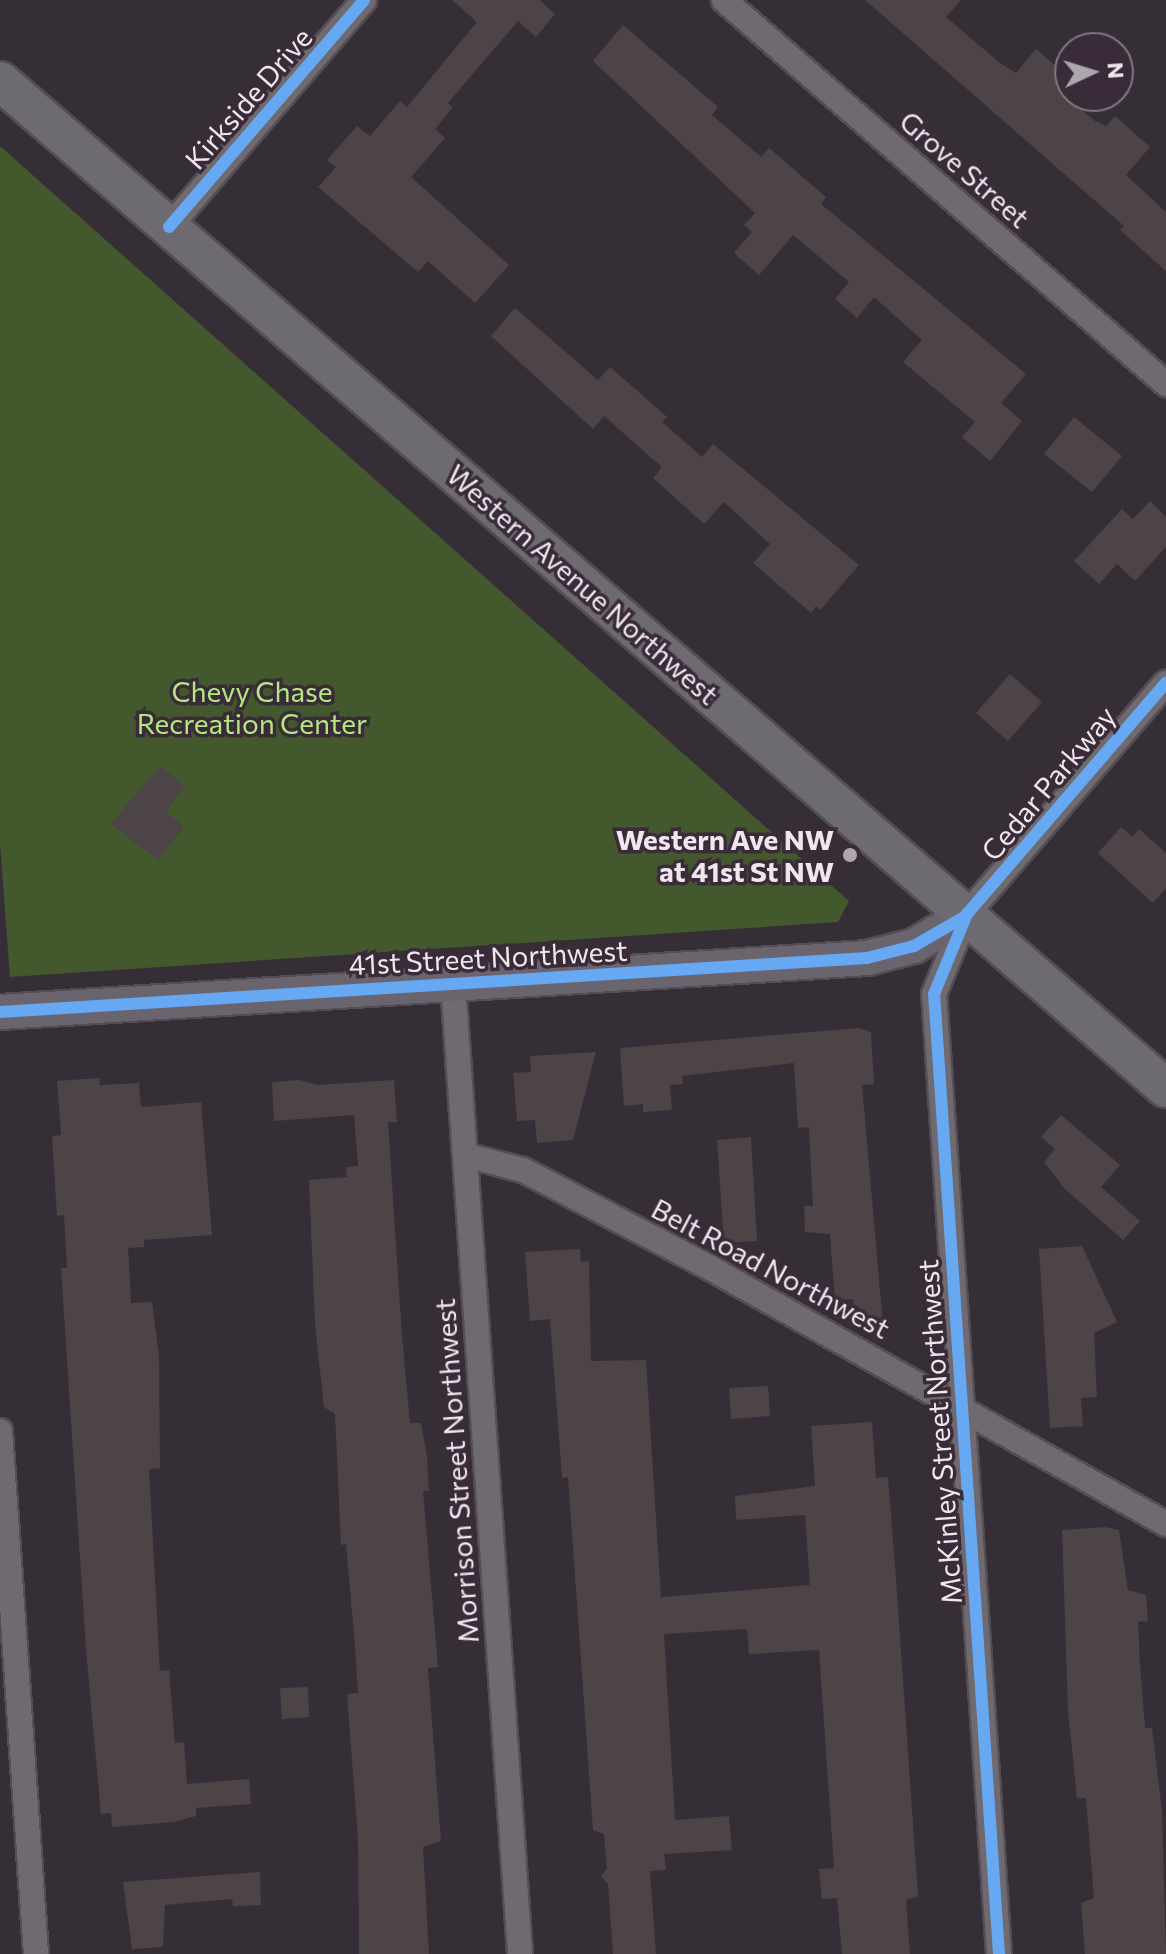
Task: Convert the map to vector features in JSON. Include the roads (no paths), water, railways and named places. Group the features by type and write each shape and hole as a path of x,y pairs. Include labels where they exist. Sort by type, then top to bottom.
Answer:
{"main road":[{"name":"Western Avenue Northwest","path":"0,81 1166,1088"},
{"name":"41st Street Northwest","path":"0,1012 878,957 914,946 967,914"}],"street":[{"name":"Kirkside Drive","path":"169,227 364,0"},
{"name":"Grove Street","path":"724,0 1166,384"},
{"name":"Cedar Parkway","path":"967,914 1166,683"},
{"name":"McKinley Street Northwest","path":"967,914 934,994 999,1954"},
{"name":"Morrison Street Northwest","path":"453,983 520,1954"},
{"name":"Belt Road Northwest","path":"465,1155 523,1170 961,1406 1166,1524"},
{"path":"0,1431 36,1954"}],"place":[{"name":"Western Ave NW at 41st St NW","path":"850,855"}],"park label":[{"name":"Chevy Chase Recreation Center","path":"252,707"}]}
